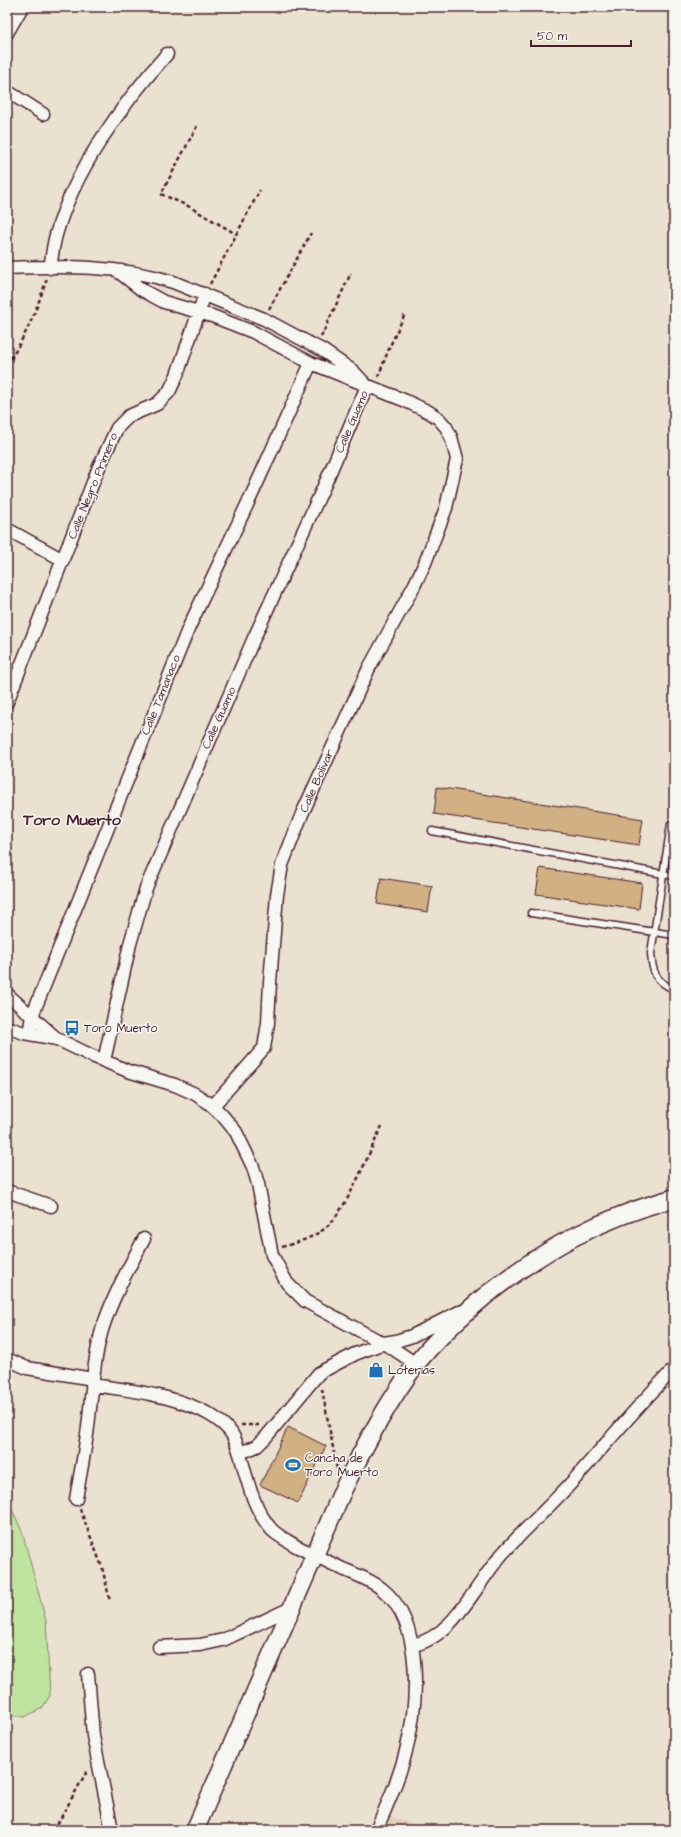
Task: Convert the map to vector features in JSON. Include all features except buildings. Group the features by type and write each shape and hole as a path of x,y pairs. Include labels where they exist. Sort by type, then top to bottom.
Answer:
{"street":[{"path":"7,33 22,7"},
{"path":"50,268 56,235 60,223 70,197 86,165 133,94 167,54"},
{"path":"7,91 43,114"},
{"path":"7,268 96,268 160,278 205,294 264,319 338,359 371,388"},
{"path":"117,271 142,290 164,302 199,312 253,332 311,363 371,388"},
{"name":"Calle Negro Primero","path":"7,702 99,467 117,428 128,416 157,404 169,392 177,375 205,294"},
{"path":"288,350 294,336"},
{"name":"Calle Tamanaco","path":"29,1034 32,1016 189,627 254,490 311,363"},
{"name":"Calle Bolívar","path":"213,1106 264,1048 268,1023 277,895 282,865 302,814 368,668 414,586 425,563 446,508 457,459 451,437 446,427 438,418 406,401 371,388"},
{"name":"Calle Guamo","path":"104,1061 130,944 146,888 254,638 371,388"},
{"path":"7,529 63,560"},
{"path":"7,994 57,1039"},
{"path":"7,1027 29,1034 57,1039 104,1061 195,1094 213,1106 236,1132 253,1167 258,1184 270,1250 279,1270 295,1292 305,1301 384,1343 416,1364"},
{"path":"7,1191 51,1206"},
{"path":"195,1830 291,1608 362,1450 402,1384 416,1364 458,1319 536,1258 573,1236 634,1210 674,1198"},
{"path":"76,1499 88,1427 92,1382 102,1331 110,1306 144,1239"},
{"path":"240,1453 257,1446 319,1373 345,1358 432,1327 491,1292"},
{"path":"7,1359 27,1368 158,1395 202,1412 218,1420 235,1438 253,1496 266,1522 273,1531 314,1556 366,1579 382,1589 392,1600 402,1614 408,1627 413,1645 415,1674 409,1736 396,1782 376,1830"},
{"path":"413,1645 431,1638 445,1628 465,1604 503,1552 571,1483 655,1388 674,1369"},
{"path":"159,1647 200,1645 223,1640 291,1608"},
{"path":"88,1674 93,1736 112,1830"}],"lane":[{"path":"671,824 651,953 652,968 658,980 674,989"},
{"path":"432,832 674,876"},
{"path":"531,913 674,935"}],"path":[{"path":"197,126 161,194 188,206 236,234"},
{"path":"205,294 260,190"},
{"path":"264,319 311,233"},
{"path":"7,365 23,340 29,327 50,268"},
{"path":"317,347 352,273"},
{"path":"371,388 405,314"},
{"path":"270,1250 316,1234 333,1221 342,1208 382,1126"},
{"path":"319,1373 337,1471"},
{"path":"218,1420 243,1426 260,1425 280,1420"},
{"path":"76,1499 95,1546 110,1601"},
{"path":"54,1830 96,1753"}],"shaded area":[{"path":"384,1814 435,1830 376,1830"}],"green space":[{"path":"7,1499 22,1531 46,1621 50,1696 42,1708 25,1717 7,1715"}],"place":[{"name":"Toro Muerto","path":"72,1028"},
{"name":"Loterias","path":"376,1370"},
{"name":"Cancha de Toro Muerto","path":"293,1465"}],"district":[{"name":"Toro Muerto","path":"72,820"}]}
